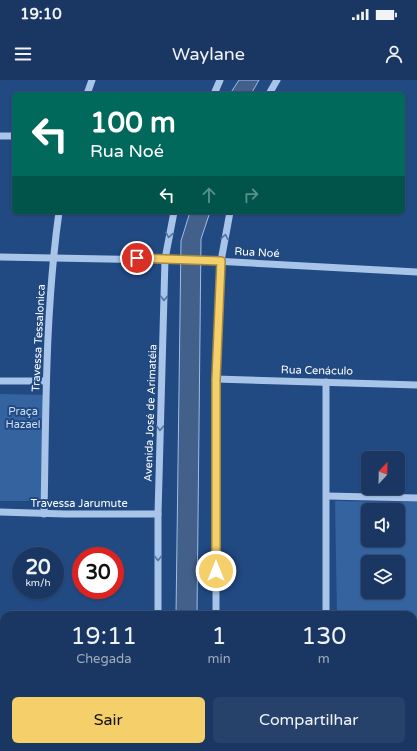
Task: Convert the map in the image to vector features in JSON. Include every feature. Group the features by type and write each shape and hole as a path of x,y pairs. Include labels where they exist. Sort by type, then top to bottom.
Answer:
{"street":[{"path":"88,92 92,80"},
{"path":"215,92 220,80"},
{"path":"270,92 277,80"},
{"path":"0,136 12,136"},
{"name":"Travessa Tessalonica","path":"44,514 46,382 53,257 59,214"},
{"name":"Avenida José de Arimatéia","path":"158,611 158,514 168,259 174,214"},
{"path":"216,611 216,379 218,261 230,214"},
{"name":"Rua Noé","path":"0,257 168,259 417,272"},
{"name":"Rua Cenáculo","path":"216,379 417,384"},
{"path":"0,381 46,382"},
{"path":"326,382 326,611"},
{"path":"327,496 417,498"},
{"name":"Travessa Jarumute","path":"0,512 44,514 158,514"}],"green space":[{"name":"Praça Hazael","path":"0,394 47,395 43,501 0,501"},
{"path":"335,501 417,502 417,611 337,611"}],"shaded area":[{"path":"239,80 259,80 252,92 231,92"},
{"path":"189,214 209,214 201,239 197,611 176,611 181,241"}],"route":[{"path":"137,258 221,261 216,379 216,571"}]}
